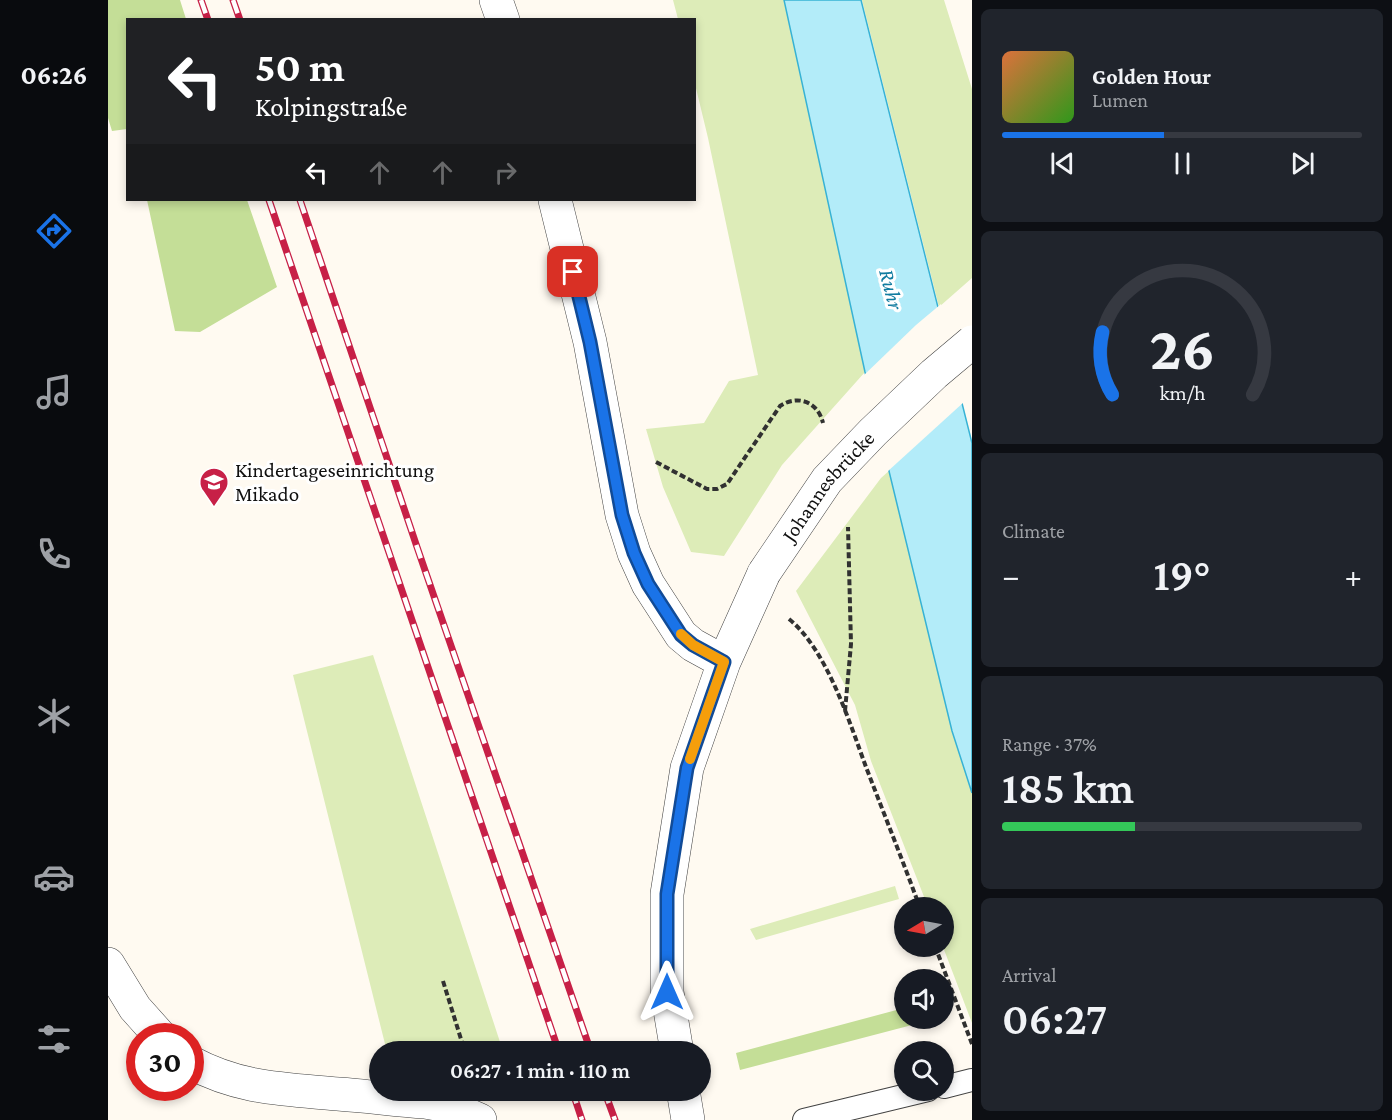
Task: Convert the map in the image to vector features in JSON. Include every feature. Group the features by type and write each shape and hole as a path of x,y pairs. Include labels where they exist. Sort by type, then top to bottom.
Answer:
{"street":[{"path":"496,0 501,18"},
{"path":"555,201 590,342 622,515 634,553 648,584 681,635 693,645 724,662"},
{"name":"Johannesbrücke","path":"675,1041 667,992 667,894 687,768 724,662 764,573 827,480 873,432 934,374 972,342"},
{"path":"108,964 135,1008 148,1023"},
{"path":"204,1070 236,1082 281,1089 448,1106 480,1120"},
{"path":"685,1101 688,1120"}],"lane":[{"path":"954,1084 972,1080"},
{"path":"804,1120 894,1098"}],"path":[{"path":"786,616 800,628 820,657 845,711 917,897"},
{"path":"939,957 972,1044"},
{"path":"443,981 462,1041"}],"green space":[{"path":"108,0 180,0 186,18 126,18 126,129 112,131 108,118"},
{"path":"673,0 784,0 865,372 782,465 724,556 691,552 663,487 646,429 704,423 729,381 758,375 696,88 696,18 678,18"},
{"path":"862,0 944,0 972,89 972,278 939,307"},
{"path":"147,201 247,201 277,287 200,332 175,331"},
{"path":"890,470 952,731 972,793 972,1023 954,976 954,969 951,969 947,957 954,957 954,897 924,897 871,761 855,705 796,591 881,478"},
{"path":"373,655 500,1041 384,1041 293,675"},
{"path":"895,886 898,897 894,897 894,900 756,940 750,929"},
{"path":"894,1011 894,1029 897,1029 740,1070 736,1053"}],"water":[{"name":"Ruhr","path":"784,0 861,0 972,443 972,793 952,731 865,372"}],"pier":[{"path":"941,304 964,402 887,472 863,376"}],"railway":[{"path":"201,0 207,18"},
{"path":"233,0 239,18"},
{"path":"269,201 555,1041"},
{"path":"300,201 587,1041"},
{"path":"576,1101 582,1120"},
{"path":"608,1101 615,1120"}],"slow traffic":[{"path":"681,634 693,645 724,662 690,759"}],"place":[{"name":"Kindertageseinrichtung Mikado","path":"214,508"}],"route":[{"path":"573,272 590,342 622,515 634,553 648,584 681,635 693,645 724,662 687,768 667,894 667,992"}]}
